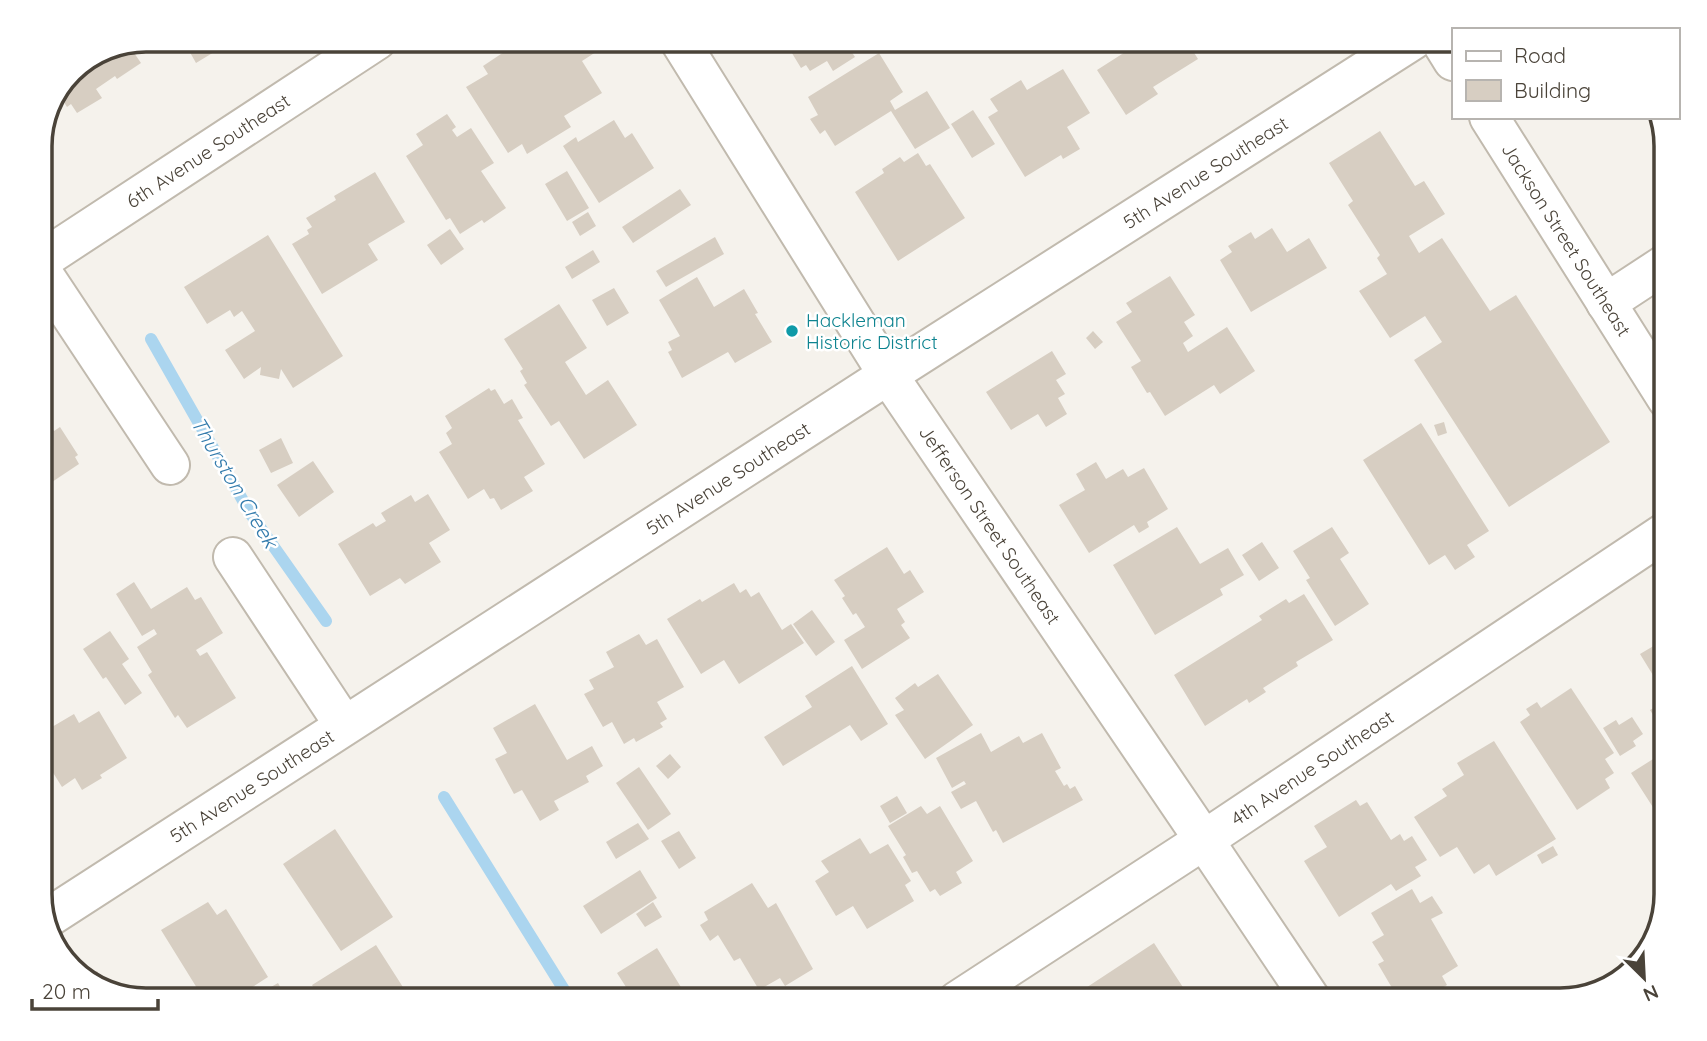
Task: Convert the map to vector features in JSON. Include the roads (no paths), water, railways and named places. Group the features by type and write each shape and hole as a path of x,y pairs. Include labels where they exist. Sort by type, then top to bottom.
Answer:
{"street":[{"name":"6th Avenue Southeast","path":"53,252 359,52"},
{"name":"Jefferson Street Southeast","path":"686,52 888,375 1303,988"},
{"name":"5th Avenue Southeast","path":"54,914 888,375 1394,52"},
{"name":"Jackson Street Southeast","path":"1490,119 1654,377"},
{"path":"1606,303 1654,272"},
{"path":"53,289 170,465"},
{"name":"4th Avenue Southeast","path":"977,988 1205,840 1654,540"},
{"path":"233,557 344,725"}],"waterway":[{"name":"Thurston Creek","path":"151,339 250,513 326,621"},
{"name":"Thurston Creek","path":"444,797 563,988"}],"place":[{"name":"Hackleman Historic District","path":"792,331"}]}
